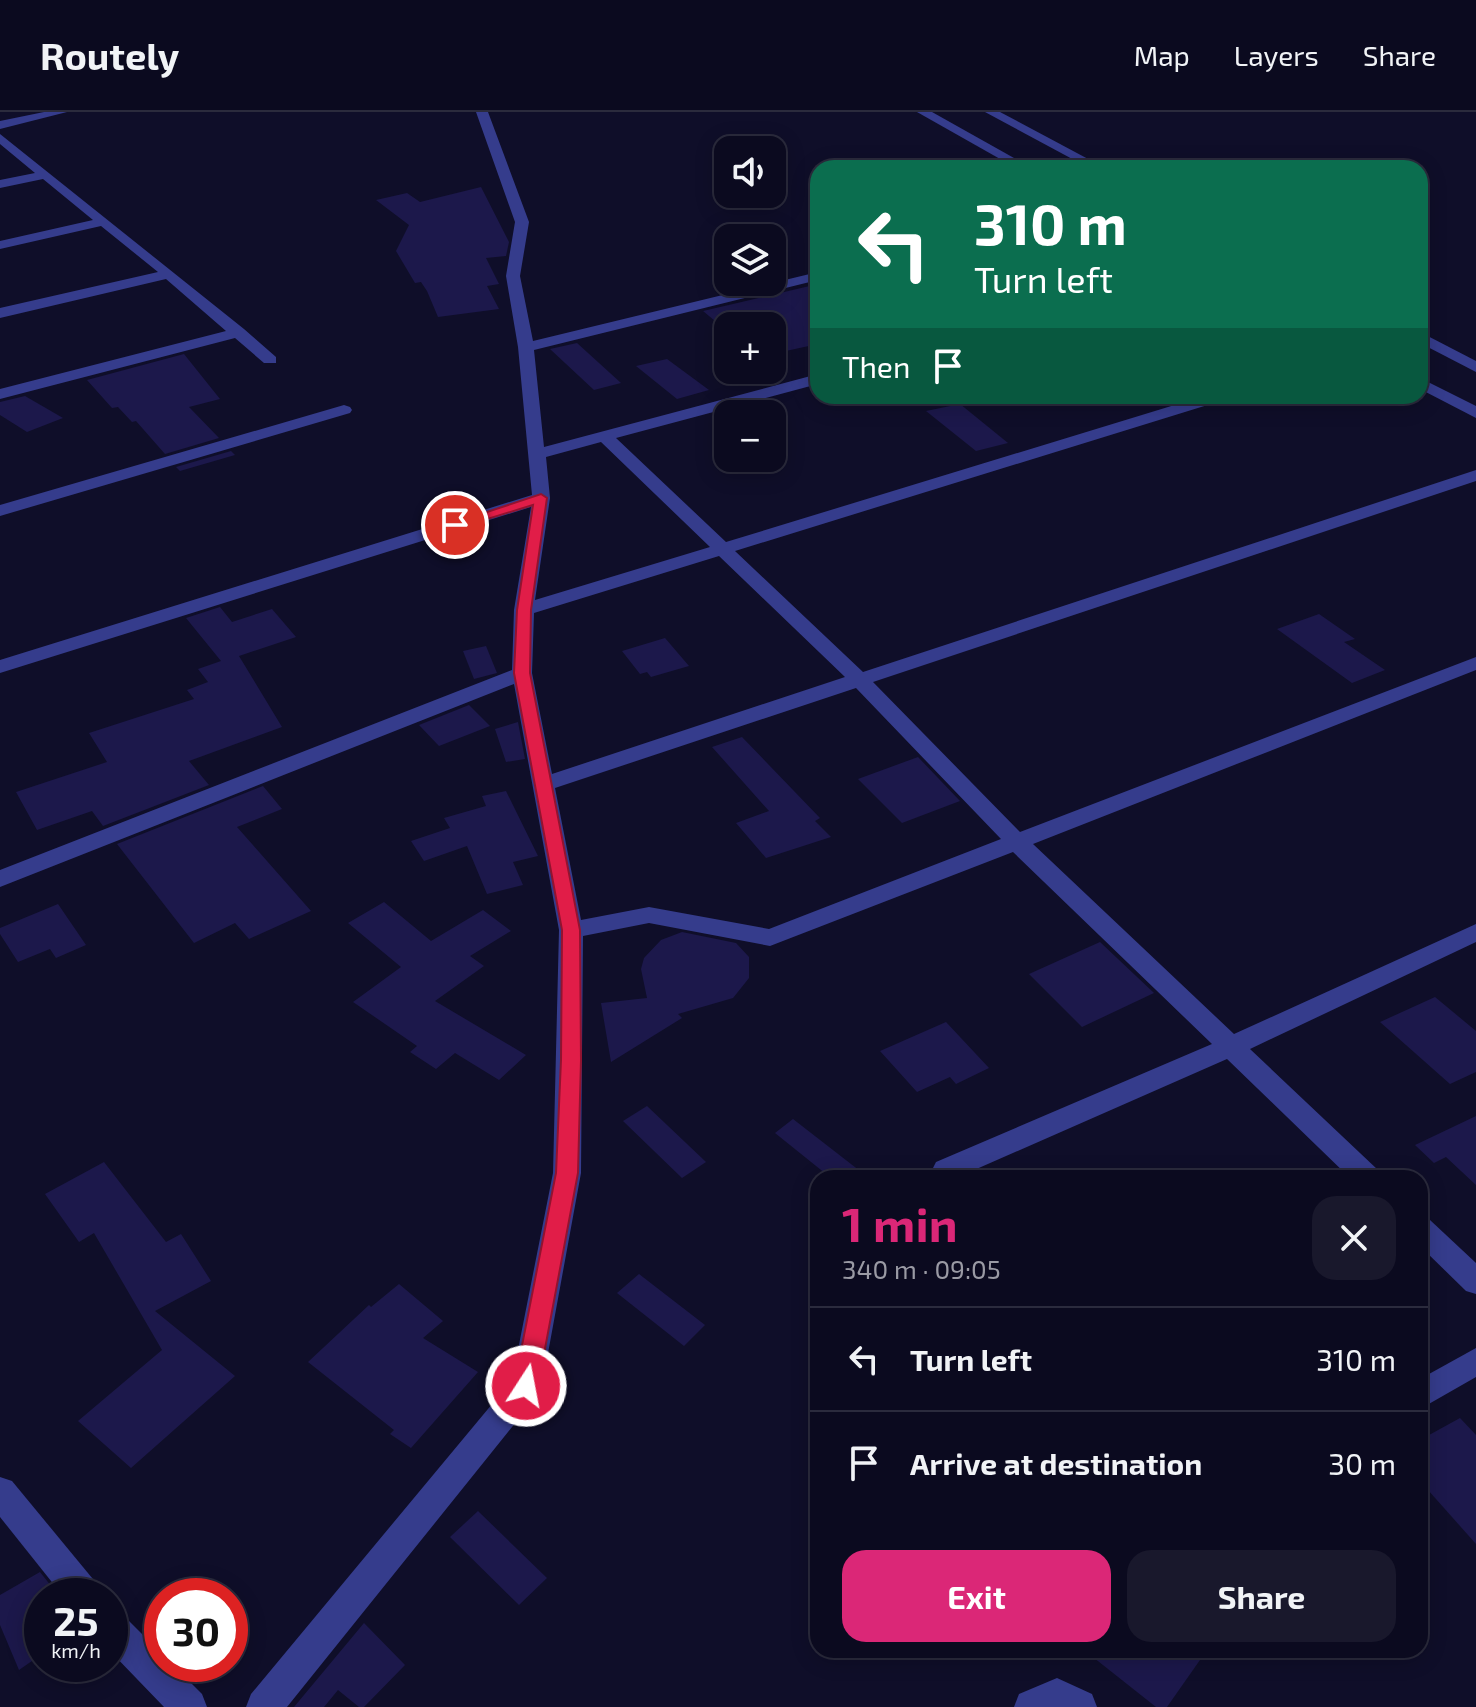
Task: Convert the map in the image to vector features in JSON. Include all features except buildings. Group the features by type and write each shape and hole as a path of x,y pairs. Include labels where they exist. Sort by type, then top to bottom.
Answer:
{"street":[{"path":"0,125 61,112"},
{"path":"264,1707 526,1386 567,1173 571,930 522,673 524,610 541,498 526,347 513,276 522,222 482,112"},
{"path":"923,112 1011,160"},
{"path":"991,112 1084,160"},
{"path":"0,138 270,360"},
{"path":"0,184 43,175"},
{"path":"0,245 102,222"},
{"path":"0,313 169,274"},
{"path":"526,347 810,278"},
{"path":"0,394 239,332"},
{"path":"1428,341 1476,367"},
{"path":"535,455 810,381"},
{"path":"1428,387 1476,413"},
{"path":"524,610 1195,404"},
{"path":"0,511 344,410"},
{"path":"603,435 860,680 1017,842 1360,1170"},
{"path":"542,785 1476,475"},
{"path":"0,667 541,498"},
{"path":"571,930 649,915 770,938 1476,663"},
{"path":"0,879 522,673"},
{"path":"946,1170 1230,1047 1476,932"},
{"path":"1428,1236 1476,1282"},
{"path":"1428,1390 1476,1361"},
{"path":"0,1492 70,1578"},
{"path":"128,1644 189,1707"},
{"path":"1032,1707 1057,1696 1079,1707"}],"route":[{"path":"455,525 541,498 524,610 522,673 571,930 571,1060 567,1173 526,1386"}]}
